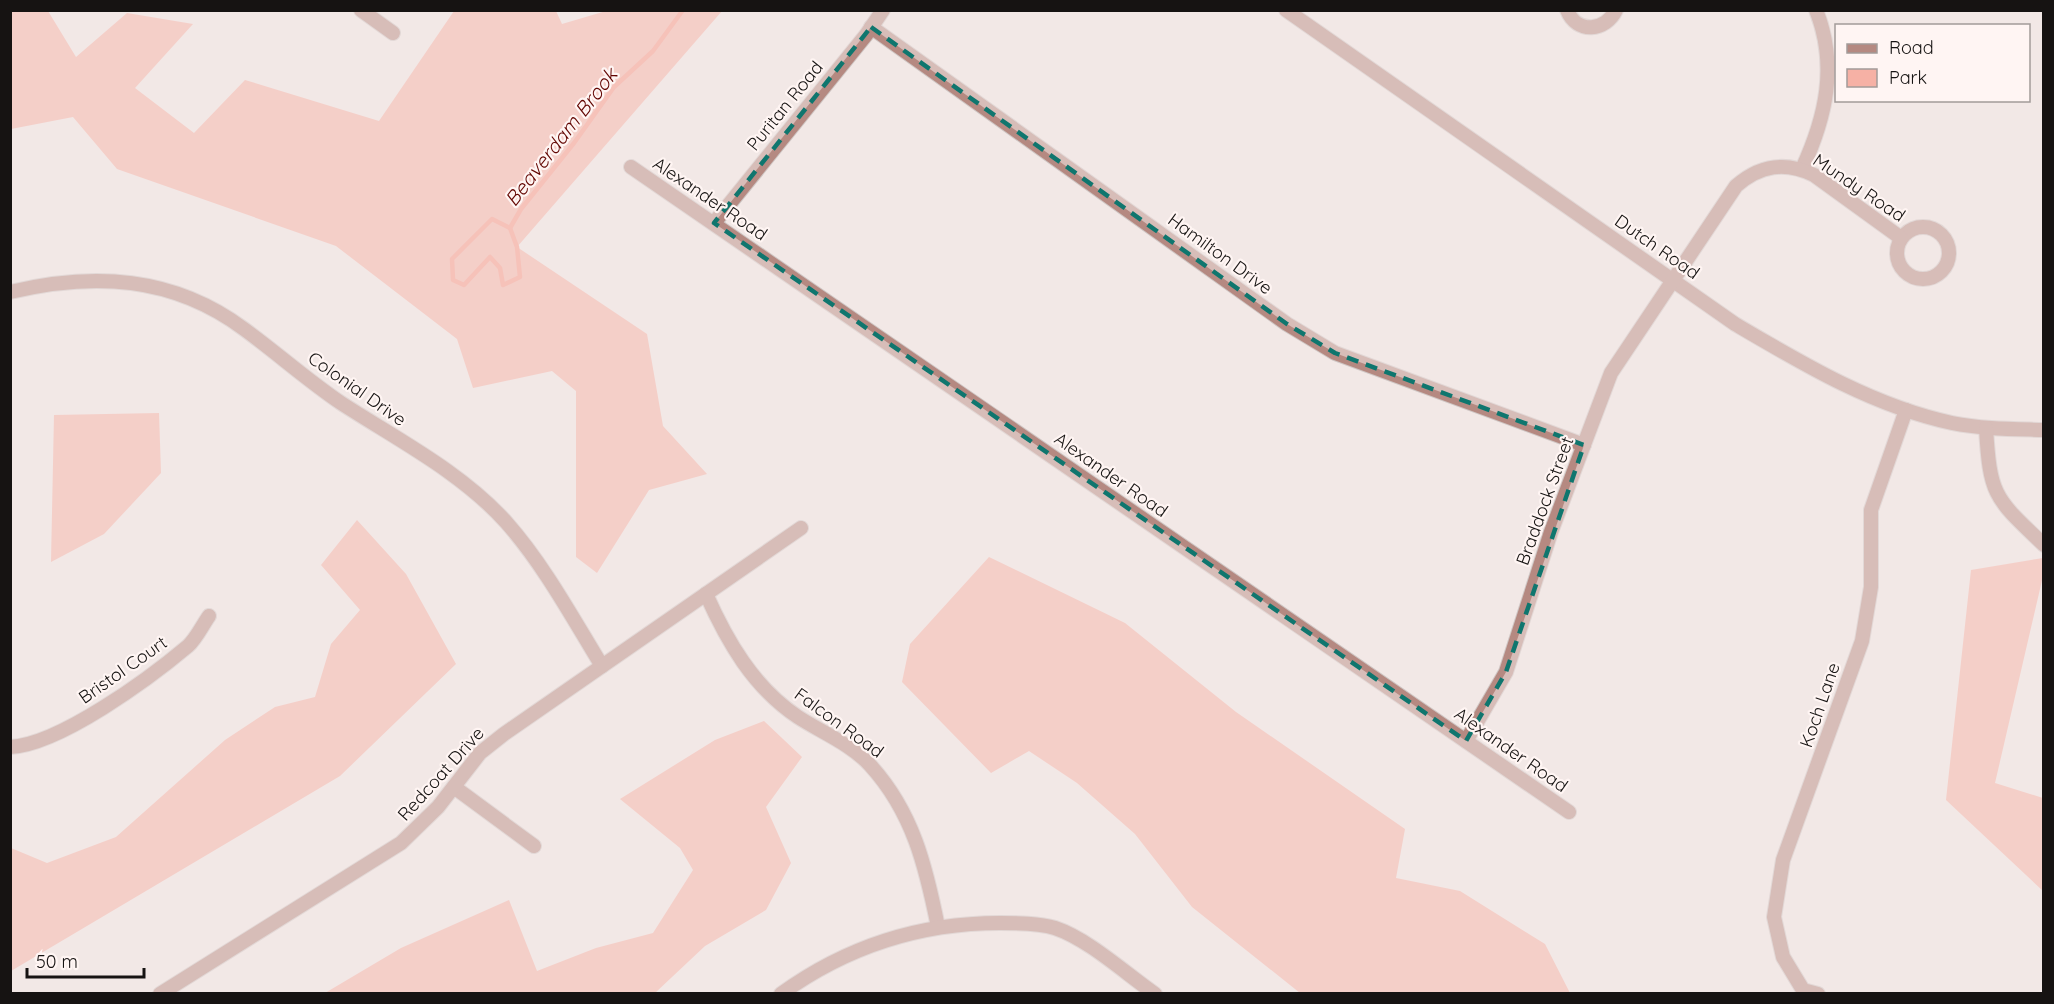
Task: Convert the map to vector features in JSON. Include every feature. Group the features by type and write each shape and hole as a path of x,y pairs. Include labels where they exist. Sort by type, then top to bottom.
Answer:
{"street":[{"path":"361,10 393,33"},
{"name":"Puritan Road","path":"714,223 883,10"},
{"name":"Dutch Road","path":"1286,10 1735,324 1791,357 1855,390 1906,410 1952,423 1986,428 2043,430"},
{"path":"1568,10 1573,20 1590,28 1601,27 1610,21 1616,10"},
{"path":"1802,169 1823,118 1828,90 1827,55 1816,10"},
{"name":"Hamilton Drive","path":"871,27 1287,324 1335,353 1584,446"},
{"name":"Alexander Road","path":"631,167 1569,812"},
{"name":"Mundy Road","path":"1673,280 1728,196 1741,181 1757,171 1770,167 1802,169 1814,175 1901,238"},
{"name":"Colonial Drive","path":"10,292 65,280 119,281 172,292 221,313 339,401 451,473 479,496 529,550 602,666"},
{"name":"Braddock Street","path":"1466,741 1506,672 1551,532 1611,373 1673,280"},
{"name":"Koch Lane","path":"1818,993 1803,990 1783,957 1774,917 1783,860 1862,641 1871,587 1871,510 1906,410"},
{"path":"1986,428 1988,468 1993,489 2002,504 2043,545"},
{"name":"Redcoat Drive","path":"160,993 401,843 420,827 480,753 504,734 801,528"},
{"name":"Falcon Road","path":"706,594 725,636 769,693 795,715 868,763 889,788 925,863 938,927"},
{"name":"Bristol Court","path":"10,747 37,742 92,716 190,645 209,616"},
{"path":"454,787 534,846"},
{"path":"781,993 834,961 868,946 938,927 1015,923 1052,927 1070,934 1148,992"}],"highlighted area":[{"path":"871,27 1287,324 1335,353 1584,445 1506,672 1466,741 714,223"}],"green space":[{"path":"11,10 48,11 76,57 127,13 193,24 135,88 194,133 245,80 379,121 454,11 556,11 562,24 606,11 722,11 517,247 647,334 663,426 707,474 649,490 597,573 576,557 576,391 552,371 473,388 457,339 336,246 117,169 73,117 11,129"},
{"path":"159,413 161,473 104,534 51,562 54,415"},
{"path":"357,520 406,574 456,664 340,776 11,971 11,848 47,863 116,837 225,740 275,707 315,697 331,644 360,610 321,565"},
{"path":"989,557 1125,623 1236,712 1405,829 1396,878 1460,891 1545,944 1570,993 1300,993 1192,907 1135,834 1077,783 1029,751 991,773 902,682 910,644"},
{"path":"2043,558 2043,576 1995,783 2043,798 2043,891 1946,800 1971,570"},
{"path":"764,721 802,757 766,807 791,863 766,910 705,946 655,993 325,993 401,948 509,900 537,971 596,948 653,933 693,870 680,848 620,799 715,740"}],"waterway":[{"name":"Beaverdam Brook","path":"510,228 521,209 574,143 614,87 653,51 683,10"},
{"path":"492,219 510,228 517,247 520,277 503,285 500,268 490,257 464,285 453,280 452,259 492,219"}]}
